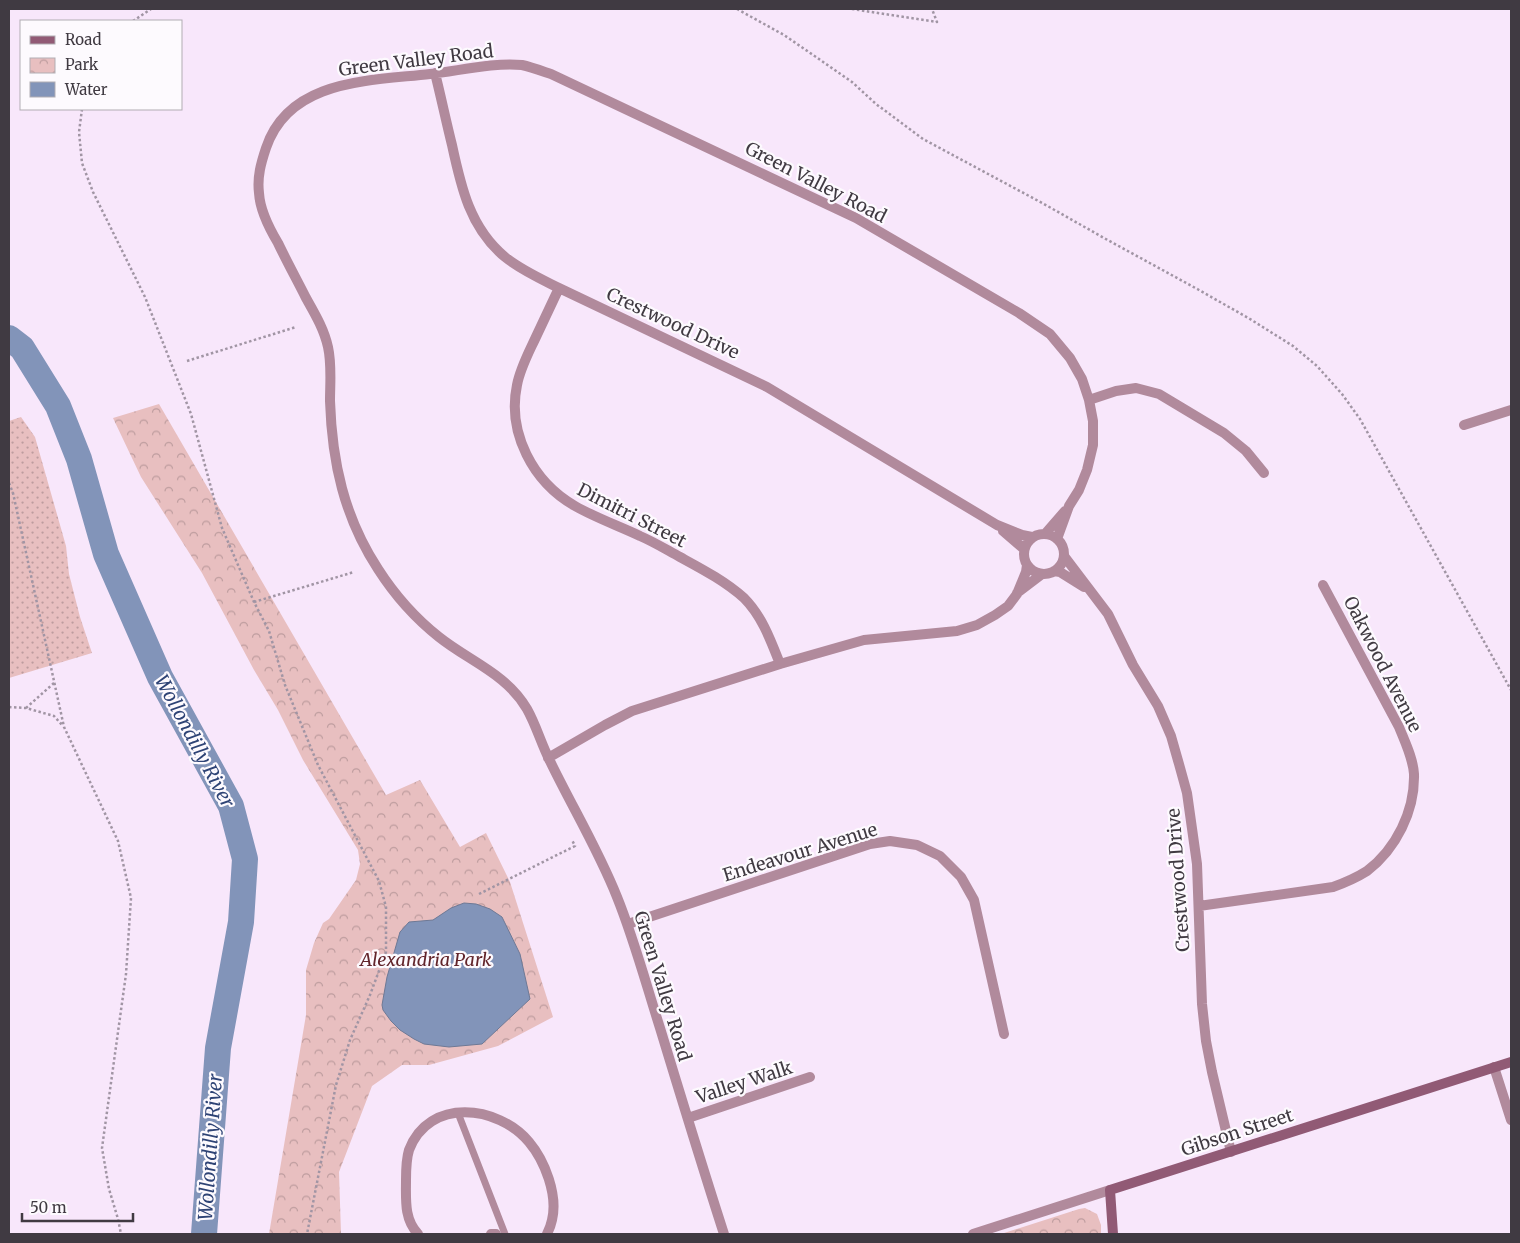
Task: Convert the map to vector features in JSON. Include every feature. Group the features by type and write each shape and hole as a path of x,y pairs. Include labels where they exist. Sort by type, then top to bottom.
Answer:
{"street":[{"name":"Green Valley Road","path":"724,1234 628,924 604,864 548,758 527,709 511,688 488,668 438,637 416,617 394,592 377,567 360,538 347,508 337,471 330,400 331,369 328,345 320,323 267,223 259,195 259,167 270,136 285,115 305,99 331,88 359,82 488,66 521,65 551,74 847,214 1019,313 1050,334 1070,358 1082,379 1089,400 1093,421 1093,445 1087,470 1079,490 1069,506 1045,534"},
{"name":"Crestwood Drive","path":"435,73 462,190 472,216 486,238 505,257 526,271 559,288 767,387 997,525 1032,537"},
{"name":"Dimitri Street","path":"559,288 527,357 517,384 514,410 518,435 527,458 538,475 555,492 575,506 643,537 726,583 745,599 758,615 780,664"},
{"path":"1089,400 1116,391 1136,388 1160,394 1224,433 1246,451 1264,473"},
{"path":"1464,425 1511,410"},
{"name":"Green Valley Road","path":"1057,539 1069,506"},
{"name":"Crestwood Drive","path":"997,525 1024,549"},
{"path":"548,758 632,711 780,664 864,640 957,631 977,625 1008,606 1017,594 1042,574 1054,571 1059,567 1064,556 1061,544 1052,535 1038,534 1028,541 1024,549 1024,559 1027,565 1042,574"},
{"name":"Crestwood Drive","path":"1064,556 1108,614 1133,665 1158,706 1170,736 1187,793 1197,864 1202,1004 1206,1041 1231,1152"},
{"path":"1017,594 1027,565"},
{"name":"Crestwood Drive","path":"1054,571 1060,572 1094,595"},
{"name":"Oakwood Avenue","path":"1199,906 1332,888 1349,882 1367,870 1384,854 1398,836 1407,815 1414,773 1409,751 1399,727 1323,584"},
{"name":"Endeavour Avenue","path":"628,924 870,844 890,841 917,845 940,856 961,877 974,900 1004,1034"},
{"name":"Gibson Street","path":"973,1234 1511,1062"},
{"path":"1494,1067 1511,1120"},
{"name":"Valley Walk","path":"688,1118 810,1078"},
{"path":"418,1234 410,1223 407,1213 406,1165 409,1150 424,1127 436,1118 458,1113 482,1114 497,1119 515,1129 529,1141 541,1160 548,1177 552,1196 552,1219 547,1234"},
{"path":"1110,1190 1113,1234"},
{"path":"491,1234 496,1234"}],"lane":[{"path":"458,1113 505,1234"}],"path":[{"path":"134,20 151,9"},
{"path":"737,9 784,34 824,62 852,82 876,104 922,139 1044,204 1242,314 1293,346 1317,366 1342,394 1360,419 1511,690"},
{"path":"852,9 937,22 932,9"},
{"path":"82,110 79,132 82,163 93,192 145,297 170,358 191,414 222,528 254,602 269,631 285,685 318,766 379,881 386,907 386,952 350,1040 336,1085 306,1234"},
{"path":"187,360 296,327"},
{"path":"9,483 13,493 64,727 118,841 131,898 126,974 102,1148 121,1234"},
{"path":"254,602 354,572"},
{"path":"26,708 54,683"},
{"path":"9,707 26,708 54,716 64,727"},
{"path":"480,894 575,846 572,840"}],"green space":[{"name":"Alexandria Park","path":"159,404 386,795 420,780 460,847 486,833 510,882 553,1017 498,1046 429,1065 402,1065 372,1086 339,1172 341,1234 269,1234 306,1015 306,970 314,943 323,923 329,919 356,880 360,864 358,850 303,760 278,710 254,670 202,573 141,477 113,418"},
{"path":"21,417 35,437 66,546 69,574 80,617 92,653 9,678 9,421"},
{"path":"1085,1208 1097,1214 1101,1225 1101,1234 1001,1234 1079,1209"}],"water":[{"path":"464,903 476,904 490,909 502,917 520,954 530,999 482,1044 449,1047 424,1044 400,1030 383,1010 382,1005 387,977 400,932 409,922 433,920 451,908"}],"waterway":[{"name":"Wollondilly River","path":"9,338 22,348 58,406 79,459 106,554 160,677 231,806 245,859 241,922 218,1048 204,1234"}]}
